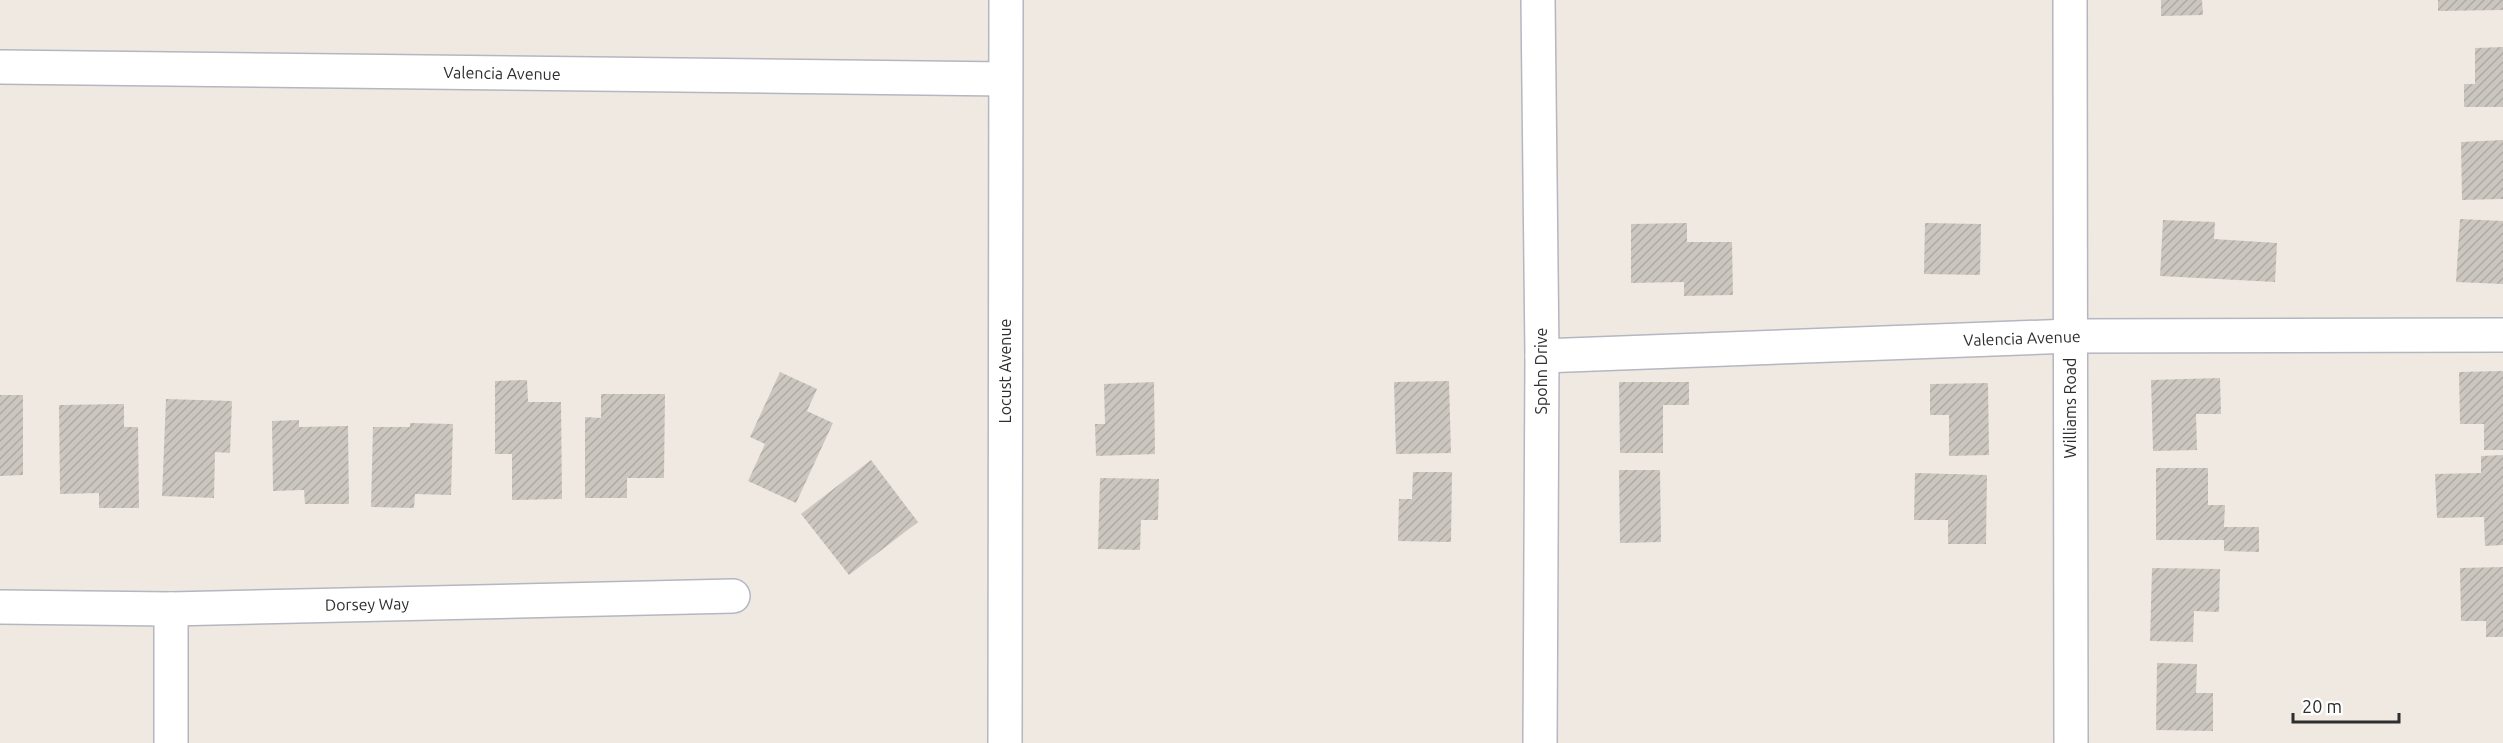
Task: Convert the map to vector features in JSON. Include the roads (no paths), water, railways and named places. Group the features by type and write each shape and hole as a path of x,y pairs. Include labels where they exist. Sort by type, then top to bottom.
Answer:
{"street":[{"name":"Locust Avenue","path":"1005,743 1006,0"},
{"name":"Spohn Drive","path":"1538,0 1542,356 1540,743"},
{"name":"Williams Road","path":"2070,0 2071,743"},
{"name":"Valencia Avenue","path":"0,67 1005,79"},
{"name":"Valencia Avenue","path":"1542,356 2070,336 2503,335"},
{"name":"Dorsey Way","path":"0,607 171,609 733,596"},
{"path":"171,609 171,743"}]}
